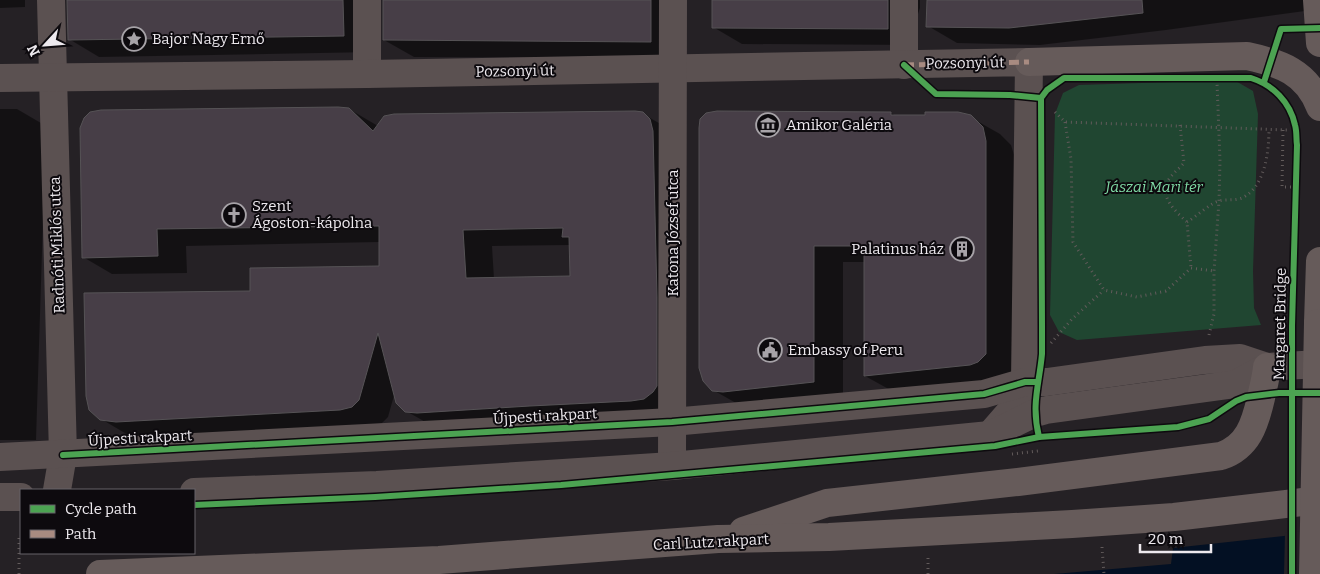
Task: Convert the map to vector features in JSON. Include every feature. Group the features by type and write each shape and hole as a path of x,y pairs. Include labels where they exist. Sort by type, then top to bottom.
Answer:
{"main road":[{"path":"1317,0 1320,43"},
{"path":"1029,62 1247,56 1271,61 1288,68 1306,84 1320,107"},
{"path":"1313,574 1320,261"},
{"path":"718,539 827,503 1018,482 1221,456 1230,453 1240,446 1251,432 1257,418 1267,367"},
{"name":"Carl Lutz rakpart","path":"100,574 439,560 718,539 830,537 1062,525 1174,517 1320,500"}],"street":[{"name":"Radnóti Miklós utca","path":"51,0 63,455 57,489"},
{"path":"367,0 367,74"},
{"name":"Katona József utca","path":"672,466 673,0"},
{"path":"904,0 904,65"},
{"name":"Pozsonyi út","path":"0,78 367,74 1029,62"},
{"path":"990,435 1010,412 1031,382 1035,97 1029,62"},
{"path":"1031,382 1205,360 1240,358 1267,367 1320,364"},
{"path":"195,492 377,485 672,466 990,435 1035,413 1046,410 1236,384 1267,367"},
{"name":"Újpesti rakpart","path":"0,457 672,422 984,394 1031,382"},
{"path":"0,497 20,497"}],"path":[{"path":"1207,78 1225,78"},
{"path":"1210,333 1214,314 1214,271 1219,200 1217,78"},
{"path":"1035,97 1064,122 1071,159 1073,242 1104,290 1137,297 1166,291 1191,268"},
{"path":"1064,122 1285,130 1282,186 1296,187"},
{"path":"1180,125 1184,163 1168,179 1165,194 1173,209 1187,222 1191,268"},
{"path":"1187,222 1219,200 1240,199 1250,194 1257,186 1264,168 1269,130"},
{"path":"1296,178 1296,197"},
{"path":"1191,268 1214,271"},
{"path":"1031,382 1042,355 1072,319 1104,290"},
{"path":"19,574 20,537"},
{"path":"1102,547 1104,574"},
{"path":"928,558 928,574"}],"green space":[{"name":"Jászai Mari tér","path":"1234,80 1253,91 1258,114 1253,271 1254,308 1261,325 1077,340 1059,332 1050,315 1055,114 1063,93 1079,85"}],"water":[{"path":"1302,534 1320,574 1054,574 1171,564 1173,548"}],"pier":[{"path":"1302,531 1320,574 1284,574 1285,533"}],"building":[{"path":"67,0 343,0 344,36 68,40"},
{"path":"383,0 651,0 651,42 383,40"},
{"path":"712,0 888,0 888,29 712,28"},
{"path":"927,0 1142,0 1143,13 1009,28 926,27"},
{"path":"338,107 349,108 373,131 384,116 394,114 643,112 650,119 653,131 657,386 644,399 631,401 417,413 405,412 396,403 378,333 359,400 352,407 340,410 116,422 100,420 89,410 86,396 84,293 250,291 250,268 379,266 379,226 157,229 158,256 82,258 80,128 84,118 90,112 101,110","holes":["563,228 562,237 569,237 570,276 466,278 463,230"]},
{"name":"Palatinus ház","path":"717,111 891,112 891,115 925,115 925,112 958,112 971,115 983,127 986,141 986,354 978,362 970,365 864,376 864,246 814,246 814,382 723,392 712,391 703,381 699,368 699,128 700,119 706,113"}],"marked path":[{"path":"904,65 1029,62"}],"cycle path":[{"path":"1264,82 1281,29 1320,28"},
{"path":"904,65 936,94 1010,95 1041,98"},
{"name":"Margaret Bridge","path":"1039,437 1036,395 1042,354 1041,98 1047,90 1064,78 1251,78 1259,81 1273,90 1285,102 1293,117 1296,128 1292,326 1292,574"},
{"path":"63,455 672,422 984,394 1025,382 1037,382"},
{"path":"195,505 375,497 561,485 995,446 1039,437 1178,427 1209,419 1236,401 1246,397 1279,393 1320,393"}],"place":[{"name":"Bajor Nagy Ernő","path":"134,39"},
{"name":"Amikor Galéria","path":"768,125"},
{"name":"Szent Ágoston-kápolna","path":"234,215"},
{"name":"Palatinus ház","path":"962,249"},
{"name":"Embassy of Peru","path":"770,350"}]}
